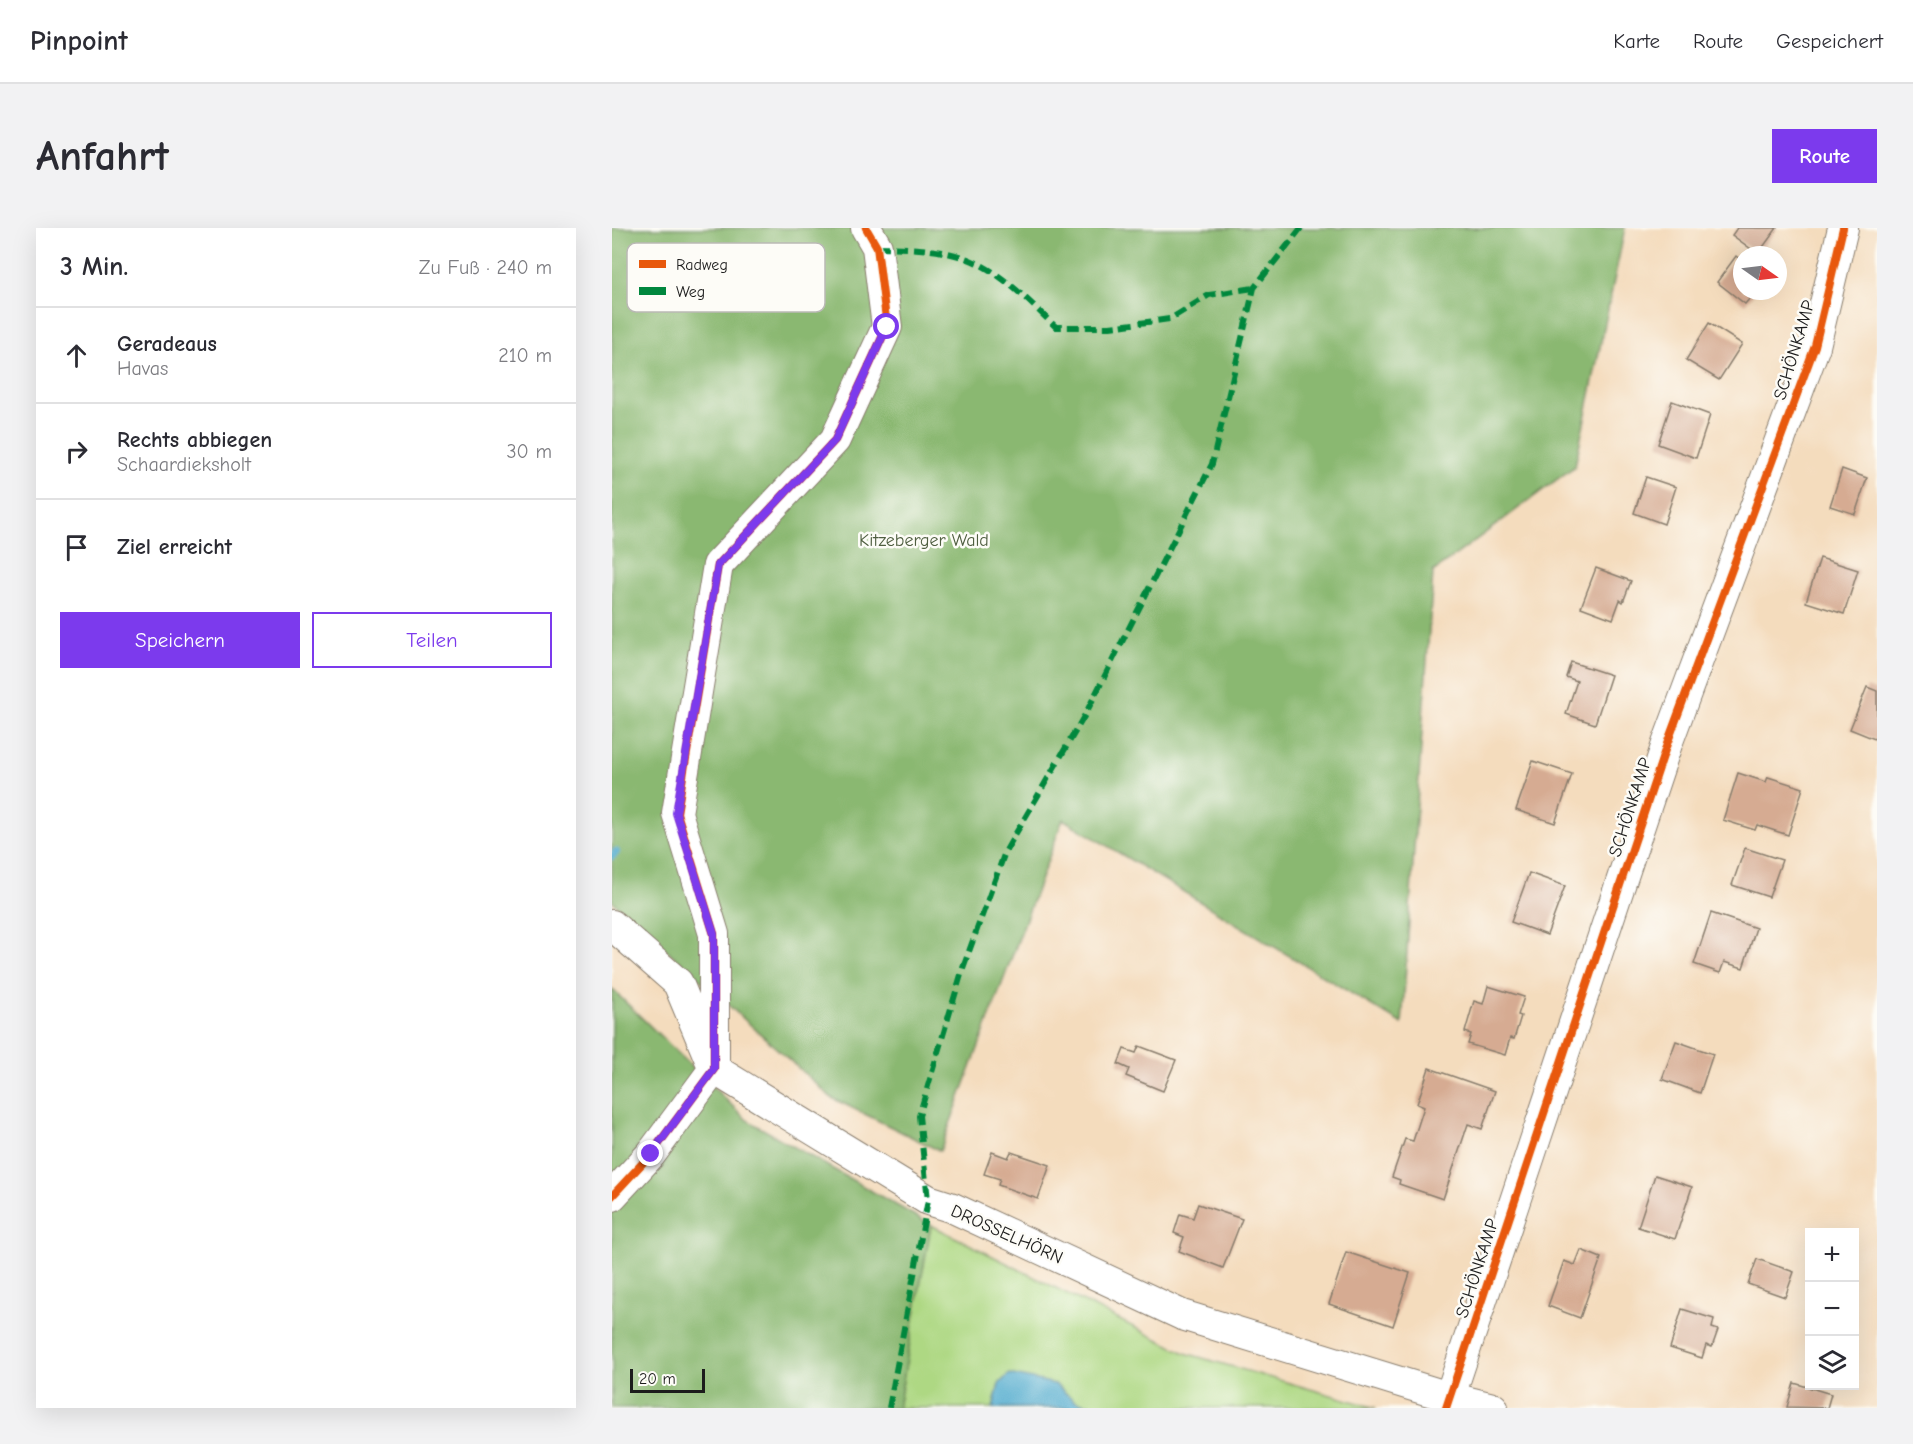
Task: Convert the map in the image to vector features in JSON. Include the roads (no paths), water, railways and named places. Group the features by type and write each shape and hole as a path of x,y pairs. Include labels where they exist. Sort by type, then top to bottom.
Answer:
{"street":[{"path":"612,1196 651,1154 714,1069 714,934 676,813 718,565 835,440 887,327 877,247 867,228"},
{"name":"SCHÖNKAMP","path":"1448,1403 1667,744 1815,346 1843,228"},
{"path":"612,925 678,983 714,1069"},
{"name":"DROSSELHÖRN","path":"714,1069 928,1200 953,1208 1182,1315 1448,1403 1493,1408"}],"water":[{"path":"1009,1374 1055,1384 1075,1401 1103,1408 993,1408 999,1384"}],"waterway":[{"path":"612,856 616,852"}],"park label":[{"name":"Kitzeberger Wald","path":"924,540"}]}
